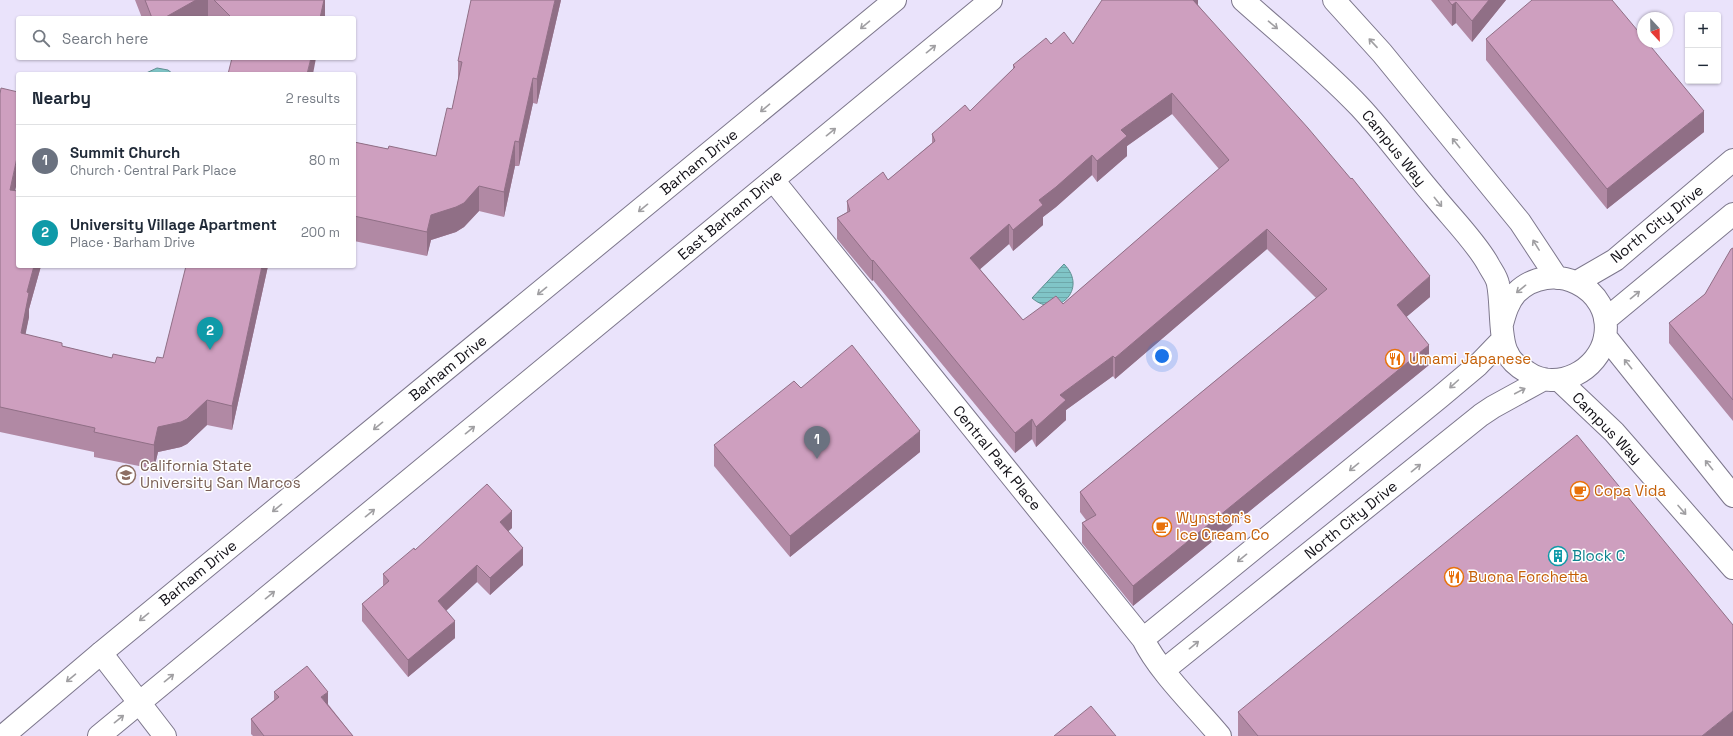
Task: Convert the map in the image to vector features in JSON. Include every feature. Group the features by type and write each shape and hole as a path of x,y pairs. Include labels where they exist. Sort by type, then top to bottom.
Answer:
{"street":[{"name":"Barham Drive","path":"2,736 100,653 895,0"},
{"name":"East Barham Drive","path":"139,703 991,0"},
{"name":"Campus Way","path":"1243,0 1280,32 1360,107 1481,254 1498,282 1503,331 1508,354 1518,365 1530,374 1551,380 1614,432 1733,568"},
{"path":"1334,0 1382,53 1567,280"},
{"name":"North City Drive","path":"1567,280 1615,260 1733,160"},
{"name":"Central Park Place","path":"773,180 1143,639 1149,652 1220,736"},
{"path":"1605,328 1733,214"},
{"path":"1143,639 1478,365 1503,331 1507,308 1516,294 1528,284 1544,278 1567,280 1590,292 1600,304 1605,328 1733,496"},
{"name":"Campus Way","path":"1551,380 1576,376 1590,366 1600,353 1605,328"},
{"name":"North City Drive","path":"1164,670 1477,418 1493,407 1551,380"},
{"path":"100,653 165,736"},
{"path":"99,736 139,703"}],"shaded area":[{"path":"157,68 168,70 170,72 148,72"},
{"path":"1064,264 1071,274 1073,283 1071,292 1067,299 1060,304 1051,305 1042,304 1032,298"}],"building":[{"path":"145,0 196,0 168,16 151,16"},
{"path":"214,0 324,0 320,16 230,16"},
{"path":"471,0 555,0 537,79 533,78 519,142 515,141 504,192 479,186 464,203 431,215 427,232 356,216 356,142 388,149 389,146 436,156 447,108 452,109 462,62 458,61"},
{"path":"1102,0 1193,0 1308,128 1351,179 1352,178 1430,276 1397,305 1429,345 1133,586 1082,523 1096,515 1080,492 1327,289 1267,229 1115,358 1113,356 1060,395 1066,400 1036,427 1032,419 1015,433 837,218 850,211 847,201 883,172 888,180 935,141 932,134 965,105 970,111 1015,67 1013,65 1046,38 1051,44 1064,32 1073,44","holes":["1172,93 1229,160 1063,304 1056,296 1023,320 970,258 1009,224 1013,230 1043,205 1039,200 1092,155 1097,161 1127,136 1121,130"]},
{"path":"1448,0 1489,0 1472,21 1456,2 1452,5"},
{"path":"1532,0 1612,0 1637,30 1637,48 1652,48 1704,111 1607,189 1486,39"},
{"path":"232,60 310,60 308,72 228,72"},
{"path":"1,88 16,92 16,162 10,190 16,191 16,268 33,268 27,292 29,293 21,333 62,343 62,346 112,358 113,354 155,363 157,357 163,358 186,268 262,268 232,406 207,400 187,419 181,422 158,427 154,445 94,432 95,428 0,407"},
{"path":"1733,248 1733,400 1669,323 1705,294"},
{"path":"852,345 920,431 790,536 714,445 794,381 801,388"},
{"name":"Block C","path":"1577,435 1733,625 1733,711 1702,736 1258,736 1238,712"},
{"path":"487,484 512,511 500,522 523,548 490,578 477,565 438,601 455,621 408,660 362,604 389,581 383,574 414,548 415,550"},
{"path":"307,666 328,692 321,697 353,736 264,736 251,719 279,697 274,692"},
{"path":"1091,706 1116,736 1054,736"}],"place":[{"name":"University Village Apartment","path":"210,350"},
{"name":"Umami Japanese","path":"1395,359"},
{"name":"Summit Church","path":"817,459"},
{"name":"California State University San Marcos","path":"126,475"},
{"name":"Copa Vida","path":"1580,491"},
{"name":"Wynston's Ice Cream Co","path":"1162,527"},
{"name":"Block C","path":"1558,556"},
{"name":"Buona Forchetta","path":"1454,577"}]}
